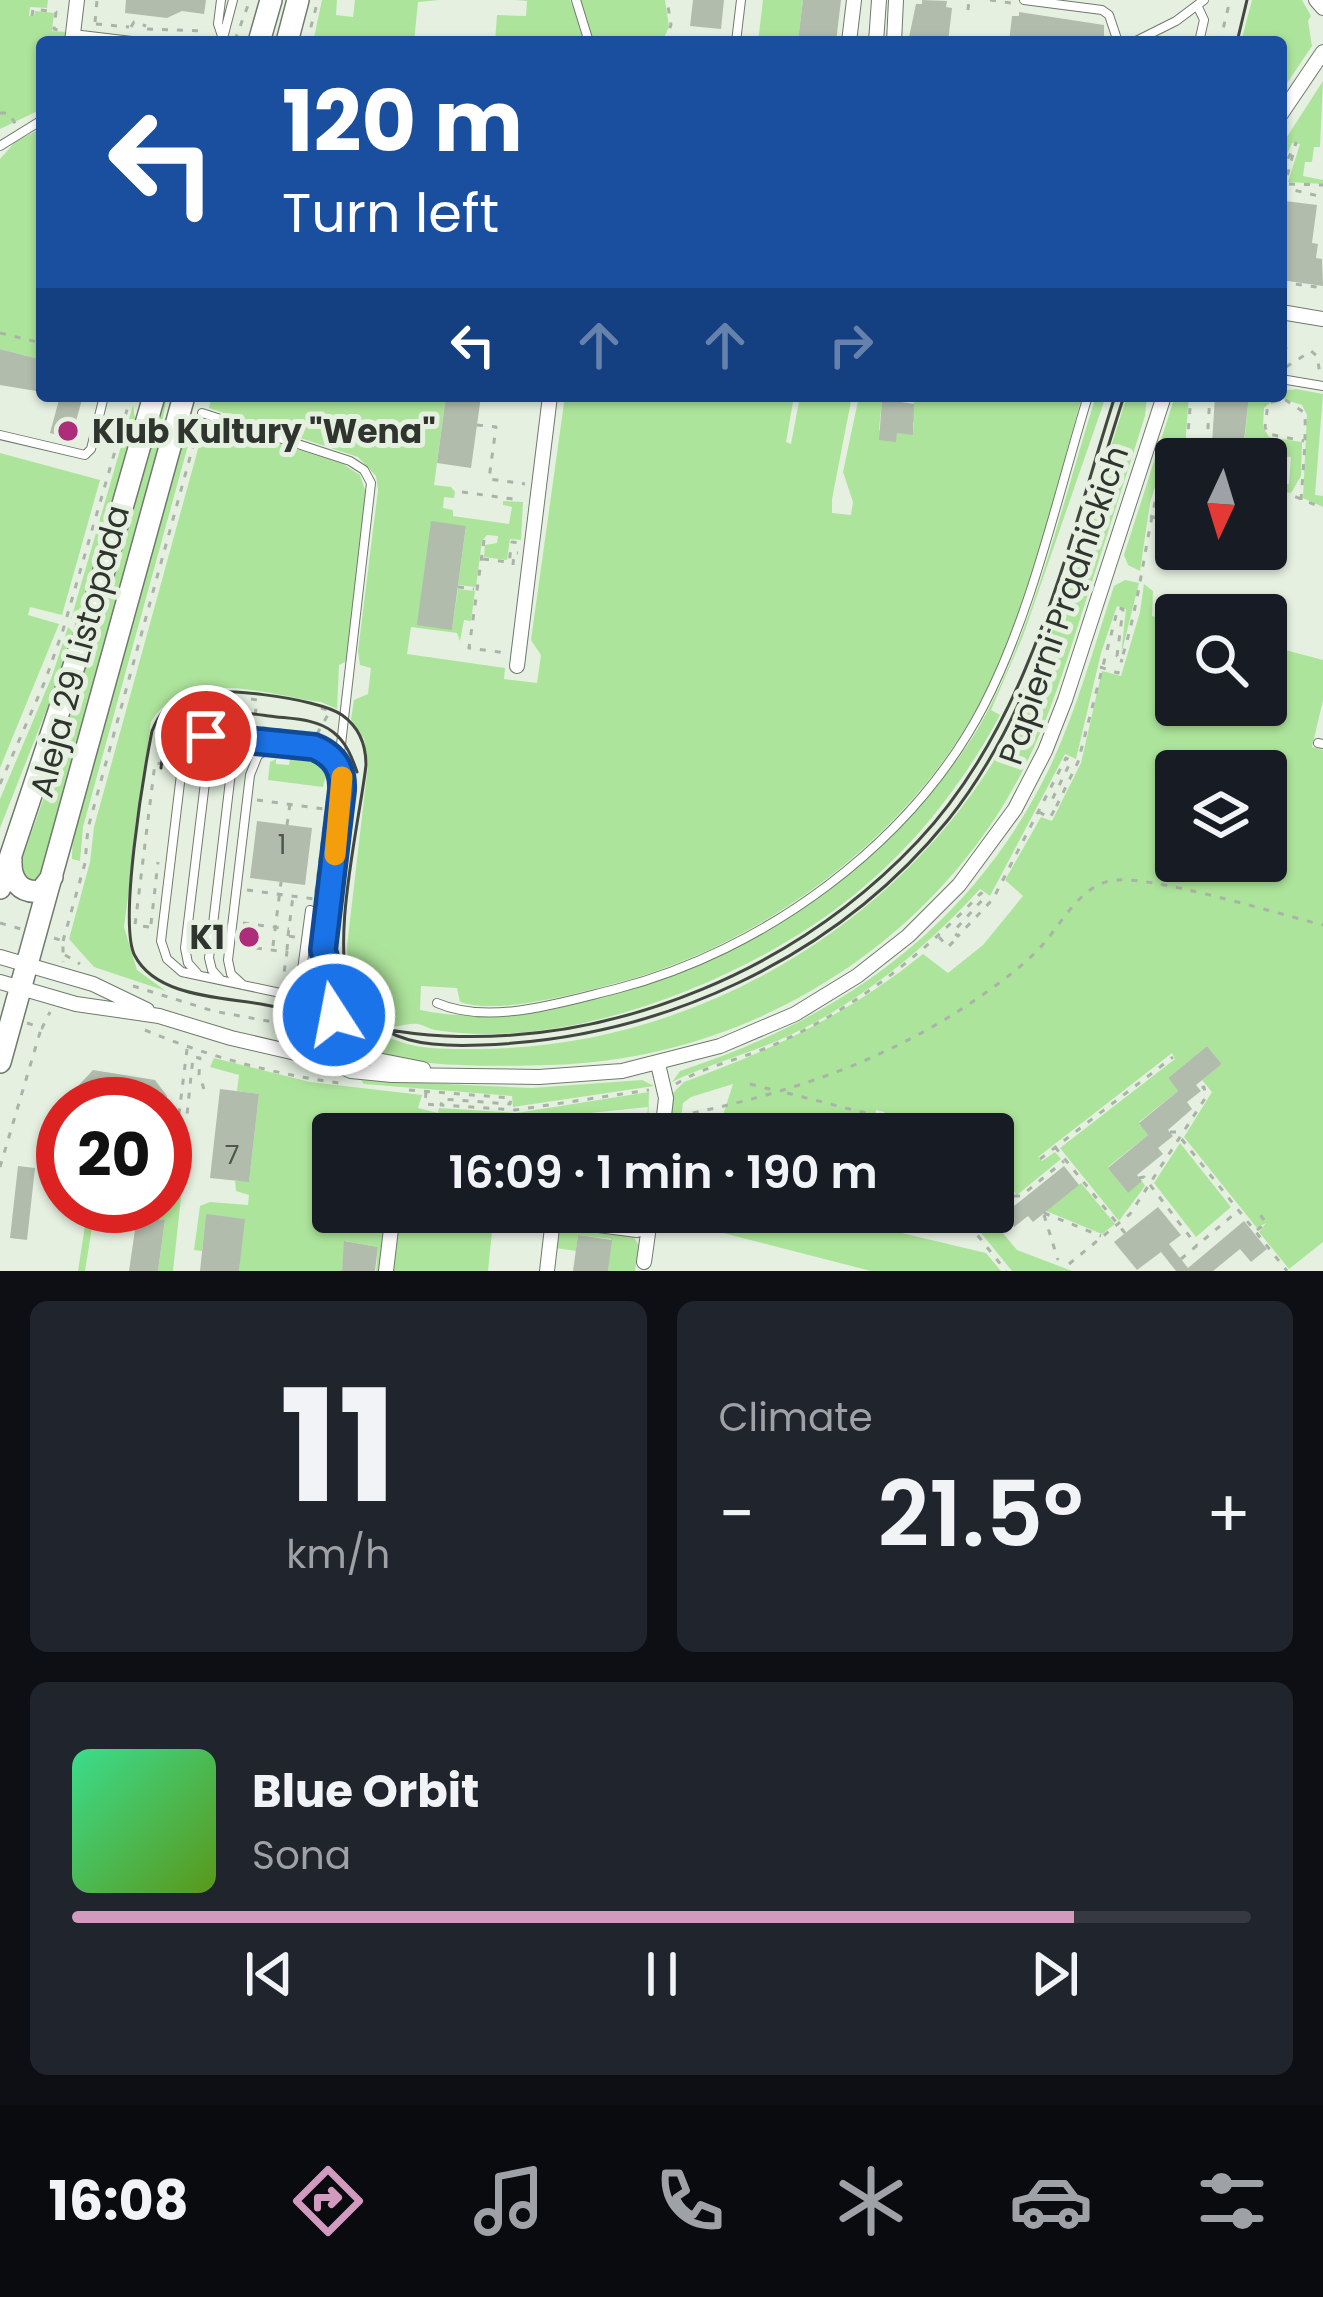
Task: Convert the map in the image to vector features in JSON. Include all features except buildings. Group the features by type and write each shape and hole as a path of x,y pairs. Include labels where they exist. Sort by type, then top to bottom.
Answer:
{"main road":[{"path":"261,36 271,0"},
{"path":"289,36 298,0"},
{"name":"Aleja 29 Listopada","path":"0,1062 11,985 28,964 182,402"},
{"name":"Aleja 29 Listopada","path":"0,888 87,629 148,406"},
{"path":"12,853 12,876 24,890 44,889 53,873"}],"street":[{"path":"73,36 77,0"},
{"path":"850,36 854,0"},
{"path":"876,36 879,0"},
{"path":"894,36 896,0"},
{"path":"1316,0 1323,8"},
{"path":"1287,105 1323,52"},
{"path":"1287,313 1323,319"},
{"path":"513,660 549,402"},
{"name":"Papierni Prądnickich","path":"11,985 76,1004 159,1016 326,1060 352,1055 440,1073 560,1077 658,1064 743,1037 838,989 924,921 990,845 1030,781 1058,718 1161,402"},
{"name":"Papierni Prądnickich","path":"0,957 93,984 159,1016"},
{"path":"658,1064 665,1091 664,1113"},
{"path":"386,1271 391,1233"},
{"path":"547,1271 551,1233"},
{"path":"643,1233 644,1262"}],"lane":[{"path":"220,0 222,36"},
{"path":"224,36 233,0"},
{"path":"576,0 587,36"},
{"path":"737,36 741,0"},
{"path":"1024,0 1102,10 1109,15 1116,36"},
{"path":"1144,36 1201,3 1200,36"},
{"path":"73,36 93,36"},
{"path":"0,146 36,123"},
{"path":"1287,375 1323,386"},
{"path":"0,435 85,455 91,449 103,402"},
{"path":"437,1003 464,1010 526,1008 592,995 680,968 790,911 865,852 943,768 985,704 1016,630 1086,402"},
{"path":"202,413 350,461 369,477 372,500 323,950 335,993 326,1060"},
{"path":"334,1017 328,1006 310,999 173,967 161,944 182,763 190,746 202,737 247,738 321,749 338,744 343,734"},
{"path":"209,979 191,969 185,953 207,766 222,743 247,738"},
{"path":"233,984 216,976 208,961 231,772 243,750 271,741"},
{"path":"250,987 231,974 228,957 250,775 260,753 291,743"},
{"path":"321,749 340,771"},
{"path":"310,910 301,988 310,999"},
{"path":"304,956 307,974 334,1017"}],"path":[{"path":"50,11 51,0"},
{"path":"93,36 97,0"},
{"path":"237,36 250,0"},
{"path":"309,36 318,0"},
{"path":"666,36 671,25 667,0"},
{"path":"968,10 969,0"},
{"path":"1222,36 1231,0"},
{"path":"32,16 33,9 56,11 54,29 73,36"},
{"path":"94,23 131,28"},
{"path":"147,29 211,32"},
{"path":"0,113 9,113 20,131"},
{"path":"1287,161 1297,143 1287,174"},
{"path":"1287,186 1323,185"},
{"path":"1287,187 1323,197"},
{"path":"1287,283 1323,288"},
{"path":"0,333 36,342"},
{"path":"1287,371 1311,351 1323,375"},
{"path":"1287,401 1301,407 1306,418 1301,500"},
{"path":"0,784 51,664 129,402"},
{"path":"1188,438 1191,402"},
{"path":"1209,438 1210,402"},
{"path":"1271,402 1265,424 1268,434 1304,442"},
{"path":"62,965 88,828 202,413"},
{"path":"477,425 496,428 489,479 530,484"},
{"path":"1293,496 1303,476"},
{"path":"462,492 528,501"},
{"path":"1287,495 1323,508"},
{"path":"1150,516 1155,518"},
{"path":"484,541 470,648 513,660"},
{"path":"481,559 509,562 512,542 523,543"},
{"path":"513,565 514,553"},
{"path":"458,587 477,590"},
{"path":"1100,667 1118,673 1123,658"},
{"path":"224,696 233,697 231,723"},
{"path":"251,699 257,700 254,727"},
{"path":"224,704 233,705"},
{"path":"316,735 329,711 321,708"},
{"path":"223,713 232,714"},
{"path":"316,716 325,719"},
{"path":"245,890 316,899 329,785 343,786"},
{"path":"256,800 326,809"},
{"path":"287,825 290,804"},
{"path":"1039,812 1051,818 1057,805"},
{"path":"708,1113 880,1057 949,1017 1022,964 1087,892 1109,881 1149,882 1323,926"},
{"path":"272,950 281,882"},
{"path":"277,1023 293,896"},
{"path":"0,922 28,930"},
{"path":"245,925 290,928"},
{"path":"288,936 296,938"},
{"path":"939,938 949,947 958,936"},
{"path":"51,937 63,941"},
{"path":"243,945 286,952"},
{"path":"64,955 86,968"},
{"path":"124,983 213,1011 318,1030"},
{"path":"0,1167 52,1004"},
{"path":"27,1023 42,1028"},
{"path":"345,1034 358,1039 361,1050"},
{"path":"187,1048 179,1114 187,1114 193,1058 200,1058 204,1089"},
{"path":"1040,1159 1173,1057"},
{"path":"750,1084 865,1113"},
{"path":"1069,1264 1118,1225 1150,1184 1206,1097 1203,1087 1198,1088"},
{"path":"426,1092 425,1104 441,1105"},
{"path":"1170,1132 1180,1137 1287,1271"},
{"path":"1055,1147 1125,1233"},
{"path":"1014,1196 1021,1196 1065,1160"},
{"path":"1139,1178 1150,1184 1197,1246"},
{"path":"1180,1259 1239,1210"},
{"path":"1058,1260 1044,1213 1103,1237"},
{"path":"1256,1231 1266,1223 1259,1213"},
{"path":"976,1233 1006,1271"}],"green space":[{"path":"0,0 48,0 47,8 30,7 29,16 35,11 54,13 52,31 66,32 66,36 36,36 36,112 0,129"},
{"path":"322,0 337,0 336,15 353,17 355,0 440,0 418,2 415,36 314,36"},
{"path":"515,0 570,0 582,36 495,36 497,15 526,16 527,1"},
{"path":"580,0 665,0 669,27 665,36 592,36"},
{"path":"763,0 803,0 798,36 759,36"},
{"path":"1252,0 1302,0 1311,16 1312,46 1287,83 1287,36 1243,36"},
{"path":"1323,81 1320,147 1314,147 1312,162 1305,162 1303,176 1323,180 1323,184 1288,182 1300,144 1292,143 1287,154 1287,137"},
{"path":"36,131 36,358 0,349 0,159 15,142"},
{"path":"1287,390 1323,394 1315,495 1323,496 1323,507 1303,498 1307,415 1302,405 1287,400"},
{"path":"161,402 166,402 154,468 40,879 29,880 21,873 21,862 59,755"},
{"path":"210,402 445,402 434,485 455,492 454,498 444,497 443,508 453,510 453,516 509,524 512,507 503,501 523,502 521,540 510,539 507,560 484,557 485,545 497,543 498,536 487,535 482,541 476,587 458,585 466,527 432,522 452,629 458,589 475,591 471,621 464,620 460,641 457,633 411,627 407,654 505,668 504,679 537,683 541,655 531,640 564,402 793,402 786,442 791,444 799,402 851,402 832,513 851,515 853,502 843,472 858,402 882,402 879,430 895,442 897,433 913,434 914,422 900,421 912,416 914,402 1080,402 1037,556 994,674 946,757 910,802 822,882 721,944 668,967 515,1005 460,1002 457,988 421,986 420,1010 481,1015 582,1001 708,958 820,892 901,822 958,758 997,692 1030,610 1094,402 1104,402 1023,636 991,710 1000,715 949,796 908,845 861,889 795,937 698,986 592,1021 486,1034 418,1024 383,1025 365,1011 351,979 347,946 368,765 364,739 351,719 354,700 368,694 371,668 360,665 358,651 376,476 358,457 209,408"},
{"path":"1125,402 1146,402 1063,672 1027,762 989,826 943,885 890,936 830,979 766,1014 697,1041 624,1058 511,1066 413,1061 378,1051 365,1035 345,1025 430,1048 559,1043 640,1026 718,997 791,959 859,912 920,856 973,793 1016,722 1046,651"},
{"path":"1173,402 1189,402 1186,438 1162,438"},
{"path":"1248,402 1271,402 1264,408 1263,427 1276,438 1245,438"},
{"path":"133,405 136,425 82,617 71,619"},
{"path":"192,419 83,827 80,861 72,859 73,827 171,469"},
{"path":"206,420 343,464 360,475 366,493 349,652 339,665 337,709 252,690 205,689 166,704 151,722 124,927 137,970 166,991 94,967 69,939 90,862 94,827"},
{"path":"1287,440 1302,442 1301,476 1291,493 1287,484 1291,457 1287,457"},
{"path":"0,453 100,480 62,615 30,607 28,615 59,624 0,768"},
{"path":"1155,458 1155,487 1140,571 1128,565 1124,555"},
{"path":"1125,580 1139,583 1121,655 1126,609 1117,606 1076,759 1065,754 990,896 980,889 914,953 840,1008 786,1037 672,1082 680,1071 795,1023 848,993 942,919 983,874 1050,767 1114,586"},
{"path":"1144,584 1153,591 1155,617 1155,726 1287,726 1287,651 1323,660 1323,700 1312,747 1323,750 1323,1242 1289,1269 1259,1232 1266,1223 1257,1228 1184,1137 1212,1092 1202,1080 1222,1064 1207,1046 1168,1078 1178,1091 1139,1122 1148,1135 1108,1167 1127,1192 1142,1181 1145,1186 1119,1221 1060,1148 1175,1059 1172,1053 1038,1157 1042,1161 1055,1152 1061,1159 1017,1195 1014,1113 724,1113 733,1084 691,1097 683,1103 682,1113 671,1113 673,1093 684,1082 810,1028 923,954 948,973 983,945 1023,896 1005,880 1041,817 1052,821 1081,763 1102,671 1121,676"},
{"path":"68,627 76,635 0,828 0,799"},
{"path":"291,753 321,760 336,780 325,779 323,787 268,780 270,762 276,759 276,764 289,765"},
{"path":"214,1058 310,1082 422,1095 418,1108 438,1113 312,1113 312,1233 384,1233 380,1271 376,1271 378,1247 345,1241 342,1271 239,1271 244,1219 206,1215 202,1251 194,1250 200,1206 210,1202 248,1205 249,1195 236,1191 235,1181 249,1181 259,1094 237,1091 239,1075 210,1067"},
{"path":"361,1080 532,1088 642,1080 654,1086 513,1107 512,1096 364,1084"},
{"path":"649,1092 648,1113 647,1113 648,1107 516,1113"},
{"path":"439,1108 516,1113 438,1113"},
{"path":"1180,1143 1231,1207 1196,1237 1154,1183"},
{"path":"1081,1183 1115,1224 1102,1234 1046,1211"},
{"path":"84,1233 91,1233 85,1271 78,1271"},
{"path":"163,1233 177,1233 173,1271 158,1271"},
{"path":"397,1233 492,1233 488,1271 392,1271"},
{"path":"558,1233 632,1234 639,1246 635,1271 608,1271 611,1239 578,1235 576,1251 556,1248"},
{"path":"723,1233 902,1233 986,1253 1001,1271 871,1271"},
{"path":"981,1233 1003,1233 1017,1250 1072,1271 1012,1271"}],"tram line":[{"path":"1238,36 1247,0"},
{"path":"384,1029 445,1036 511,1035 576,1027 640,1011 762,961 870,886 918,841 957,794 990,742 1040,631 1113,402"},
{"path":"384,1029 426,1043 481,1045 613,1027 677,1008 797,951 903,870 948,820 1009,724 1054,617 1122,402"},
{"path":"215,692 288,698 330,709 353,725 365,750 366,765 348,884 346,976 364,1013 384,1029 175,988 145,970 135,956 129,914 131,882 152,731 177,699 215,692"},
{"path":"161,768 174,730 185,720 214,711 319,724 338,736 357,772"}],"slow traffic":[{"path":"335,855 342,777"}],"place":[{"name":"Klub Kultury \"Wena\"","path":"68,431"},
{"name":"K1","path":"249,937"}],"route":[{"path":"206,736 314,747 338,766 342,790 323,950 335,993 334,1015"}]}
